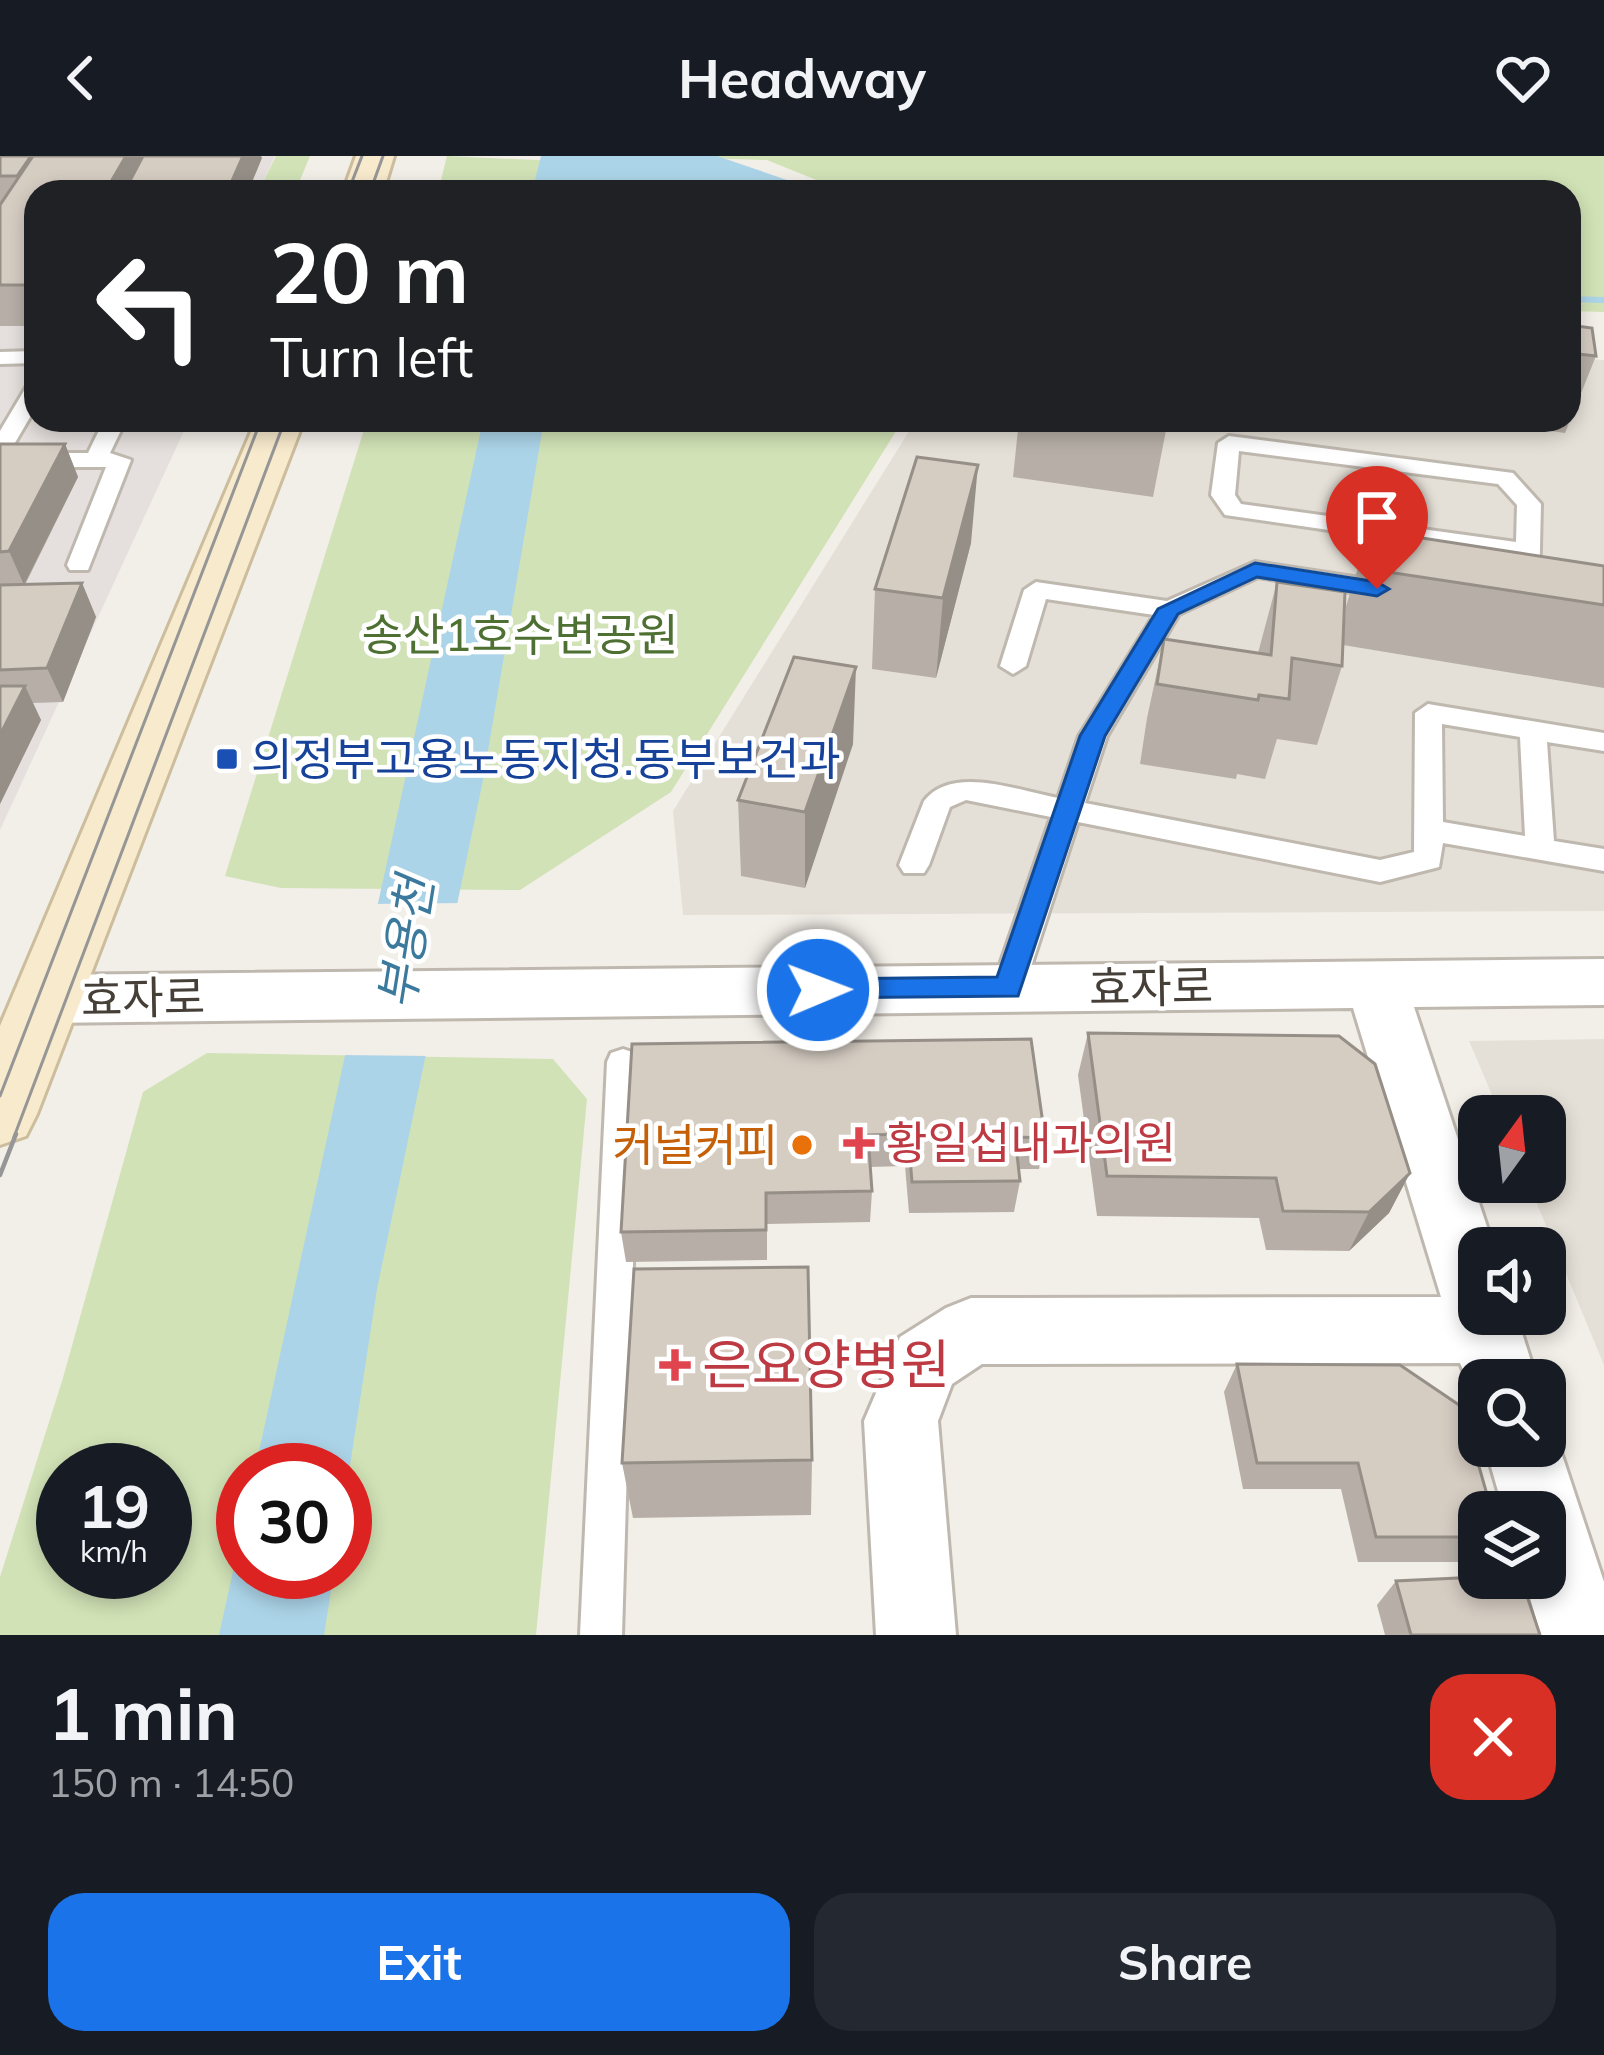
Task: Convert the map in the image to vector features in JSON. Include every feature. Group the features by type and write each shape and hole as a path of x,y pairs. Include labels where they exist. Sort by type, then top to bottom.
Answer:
{"main road":[{"path":"0,1114 33,999 275,432"}],"street":[{"name":"효자로","path":"33,999 1604,982"},
{"path":"1376,984 1458,1242"},
{"path":"916,1635 901,1421 925,1361 971,1330 1458,1333"},
{"path":"1566,1587 1581,1635"}],"lane":[{"path":"0,450 24,409"},
{"path":"96,460 110,432"},
{"path":"1513,612 1526,615 1528,551 1529,504 1505,478 1229,443 1223,495 1233,510 1528,551"},
{"path":"0,460 120,460 79,565"},
{"path":"1012,666 1036,590 1170,609 1255,569 1411,594"},
{"path":"1008,988 1093,736 1170,609"},
{"path":"914,865 938,801 964,790 1380,871 1430,859 1428,713 1604,742"},
{"path":"1533,730 1540,849"},
{"path":"1428,830 1604,860"},
{"path":"601,1635 623,1062"}],"shaded area":[{"path":"0,156 275,156 264,180 24,180 24,432 183,432 0,830"},
{"path":"1581,359 1604,360 1604,911 683,915 673,811 909,432 1581,432"},
{"path":"1604,1039 1604,1365 1566,1274 1566,1227 1547,1227 1537,1203 1566,1203 1566,1095 1492,1095 1469,1041"}],"green space":[{"path":"276,156 310,156 300,180 264,180"},
{"path":"447,156 708,168 743,180 441,180"},
{"path":"639,156 1604,156 1604,312 1581,311 1581,180 816,180 767,160"},
{"name":"송산1호수변공원","path":"363,432 896,432 671,792 520,890 281,888 225,876"},
{"path":"207,1053 553,1059 587,1099 536,1635 0,1635 0,1577 36,1463 36,1599 192,1599 192,1443 42,1443 143,1092"}],"water":[{"path":"541,156 717,156 787,180 535,180"},
{"name":"부용천","path":"480,432 542,432 483,780 377,1289 353,1443 261,1443"},
{"path":"227,1599 330,1599 324,1635 219,1635"}],"pier":[{"path":"463,903 431,1056 339,1055 372,904"}],"building":[{"path":"0,156 31,156 17,176 0,176"},
{"path":"33,156 126,156 112,180 24,180 24,285 0,285 0,205"},
{"path":"143,156 243,156 232,180 130,180"},
{"path":"1581,327 1592,328 1596,356 1581,354"},
{"path":"0,444 65,444 9,551 0,552"},
{"path":"917,457 978,465 943,598 875,589"},
{"path":"1370,530 1604,566 1604,605 1368,569"},
{"path":"1277,582 1345,592 1342,666 1292,658 1289,699 1259,695 1258,700 1157,684 1164,639 1271,655"},
{"path":"82,583 47,668 0,670 0,585"},
{"path":"794,657 856,667 805,812 738,800"},
{"path":"0,686 25,686 0,735"},
{"path":"1088,1033 1339,1036 1375,1064 1410,1173 1369,1212 1283,1211 1276,1178 1107,1176"},
{"path":"1031,1039 1045,1138 1015,1137 1020,1181 912,1182 908,1134 868,1135 872,1191 766,1193 766,1230 621,1232 632,1044"},
{"path":"808,1267 812,1460 622,1463 634,1269"},
{"path":"1237,1364 1400,1365 1458,1404 1458,1467 1479,1467 1486,1491 1458,1491 1458,1537 1376,1537 1358,1463 1257,1463"},
{"path":"1458,1578 1458,1599 1528,1599 1540,1635 1411,1635 1396,1581"}],"waterway":[{"path":"1581,299 1604,300"}],"tram line":[{"path":"353,180 362,156"},
{"path":"374,180 383,156"},
{"path":"0,1096 256,432"},
{"path":"14,1137 280,432"},
{"path":"0,1175 16,1134"}],"place":[{"name":"의정부고용노동지청.동부보건과","path":"227,759"},
{"name":"황일섭내과의원","path":"859,1143"},
{"name":"커널커피","path":"802,1145"},
{"name":"은요양병원","path":"675,1365"}],"route":[{"path":"818,990 1008,988 1093,736 1170,609 1255,569 1377,589"}]}
